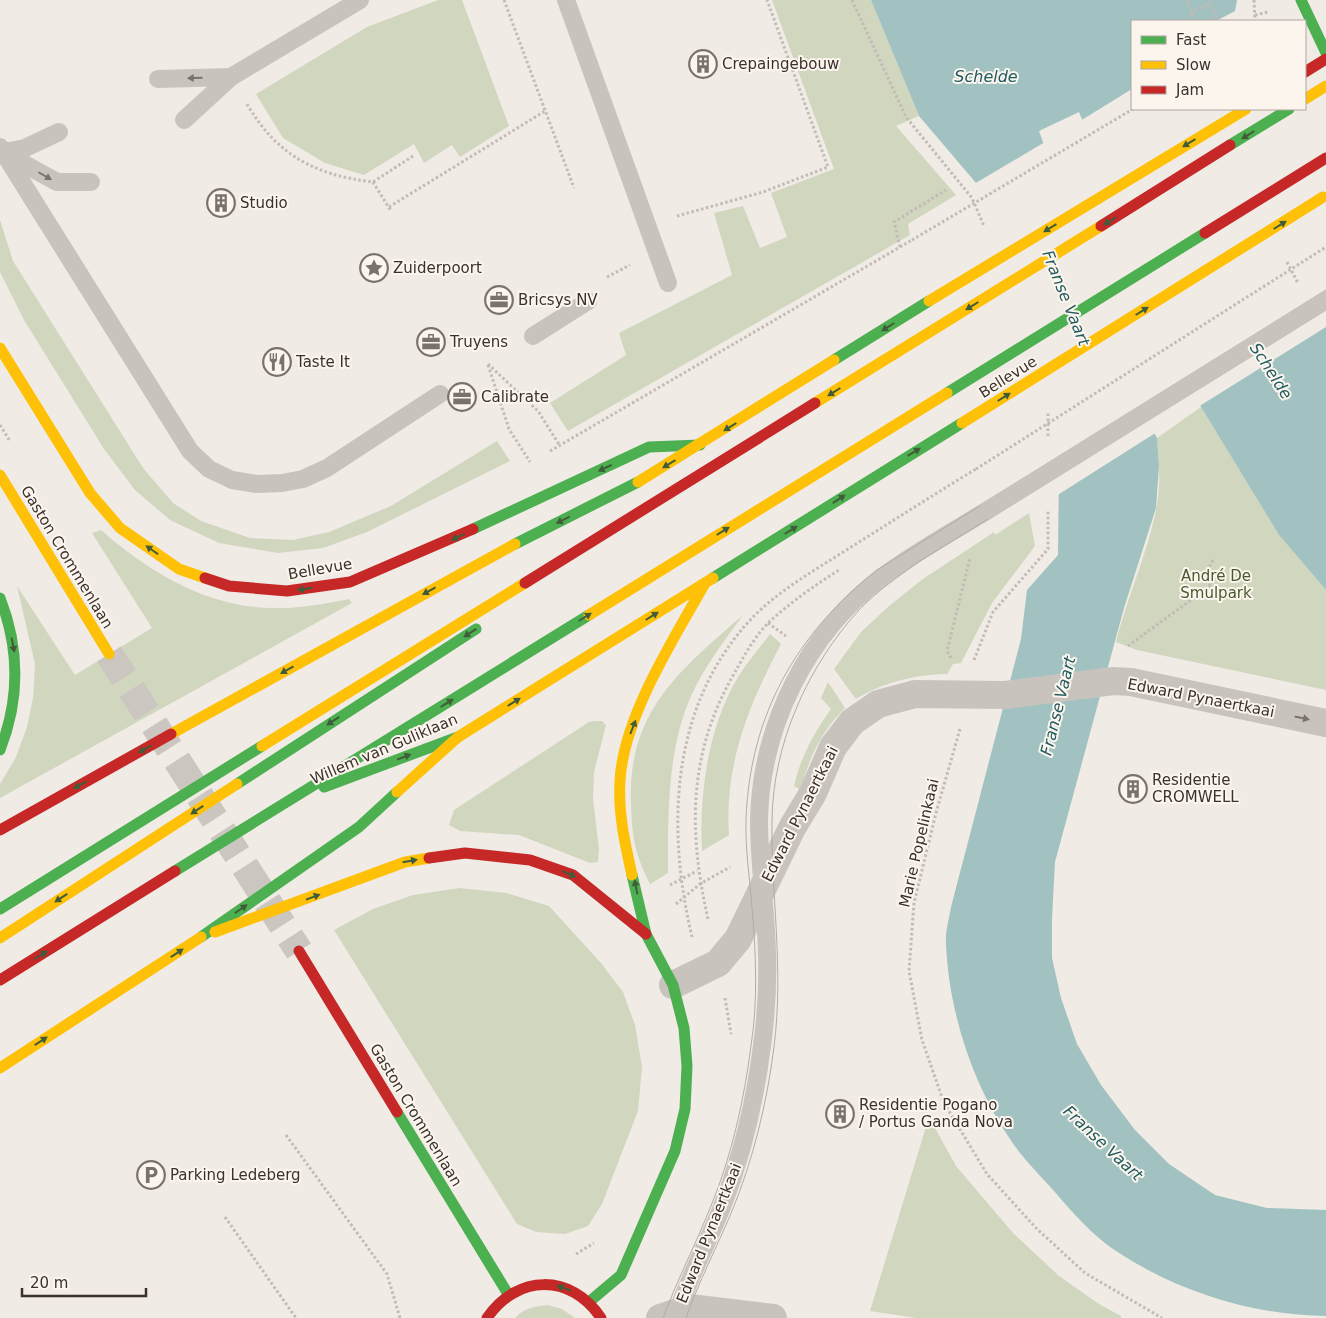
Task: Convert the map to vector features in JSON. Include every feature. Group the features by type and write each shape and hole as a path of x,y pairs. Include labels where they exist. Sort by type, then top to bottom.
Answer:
{"main road":[{"path":"1301,0 1326,53"},
{"path":"1306,71 1326,59"},
{"path":"1306,98 1326,86"},
{"name":"Bellevue","path":"0,830 487,558 638,482 929,301 1244,110"},
{"path":"0,909 1287,110"},
{"path":"0,980 1326,158"},
{"name":"Bellevue","path":"705,583 1324,196"},
{"name":"Bellevue","path":"0,348 90,492 120,528 179,569 230,586 287,591 350,582 437,546 649,447 700,445"},
{"name":"Gaston Crommenlaan","path":"0,475 109,654"},
{"path":"522,599 613,540 638,482"},
{"path":"589,1302 621,1275 675,1151 685,1108 687,1066 684,1028 673,985 646,934 622,832 620,780 630,732 659,666 705,583"},
{"name":"Willem van Guliklaan","path":"0,994 325,786 458,736 705,583"},
{"path":"0,598 8,616 16,660 14,701 6,737 0,750"},
{"path":"0,938 489,620"},
{"path":"0,1068 201,937 359,827 458,736"},
{"path":"201,937 405,862 465,853 530,860 573,875 646,934"},
{"name":"Gaston Crommenlaan","path":"299,950 508,1294"},
{"path":"487,1318 495,1306 508,1294 535,1284 565,1287 589,1302 600,1318"}],"street":[{"name":"Edward Pynaertkaai","path":"673,985 718,963 738,939 792,828 813,793 833,748 852,722 878,704 915,694 1004,695 1132,683 1326,723"},
{"path":"671,1315 690,1308 773,1318"}],"lane":[{"path":"184,120 231,77 360,0"},
{"path":"566,0 668,283"},
{"path":"158,79 231,77"},
{"path":"1,151 25,148 59,132"},
{"path":"1,151 56,182 91,182"},
{"path":"1,151 190,450 209,469 232,480 257,484 282,483 303,479 327,468 440,394"},
{"name":"Edward Pynaertkaai","path":"671,1315 722,1207 739,1157 755,1094 766,1000 767,954 760,850 762,783 771,741 784,704 802,666 828,630 854,602 882,577 1326,300"},
{"path":"533,336 588,301"}],"path":[{"path":"504,0 574,188"},
{"path":"647,224 763,192 828,167 767,0"},
{"path":"852,0 906,117"},
{"path":"1187,0 1194,20"},
{"path":"1254,0 1255,20"},
{"path":"1191,13 1209,4 1217,20"},
{"path":"231,77 249,108 275,143 300,161 325,173 373,182 413,156"},
{"path":"595,426 1131,110"},
{"path":"389,207 545,111"},
{"path":"373,182 391,211"},
{"path":"900,247 894,222 946,190"},
{"path":"694,942 682,896 678,856 678,790 692,722 720,659 753,618 785,590 1326,247"},
{"path":"530,462 509,429 488,364 538,410 560,446"},
{"path":"0,425 12,444"},
{"path":"970,694 947,651 972,549"},
{"path":"1213,560 1208,569 1210,586 1220,595 1234,597"},
{"name":"Marie Popelinkaai","path":"1018,583 993,612 975,657 970,694 936,813 914,903 909,970 922,1040 944,1103 987,1174 1036,1228 1085,1273 1162,1318"},
{"path":"1132,683 1128,645 1210,586"},
{"path":"768,623 791,639"},
{"path":"646,934 682,896 760,850"},
{"path":"286,1135 387,1274 400,1318"},
{"path":"225,1217 296,1318"},
{"path":"570,1258 592,1245 598,1238"}],"green space":[{"path":"438,0 462,0 509,126 460,157 452,145 424,163 414,144 364,175 325,163 283,138 256,94 367,27"},
{"path":"772,0 871,0 919,116 896,126 956,195 908,224 910,235 568,431 550,403 626,355 619,333 732,275 714,213 743,206 760,248 787,237 771,193 834,169"},
{"path":"0,220 13,261 143,468 173,503 201,521 250,538 293,540 329,532 391,506 497,441 510,461 367,532 323,548 278,553 219,543 170,520 135,490 104,449 24,320 0,272"},
{"name":"André De Smulpark","path":"1201,407 1279,535 1326,590 1326,690 1137,650 1116,642 1153,525 1159,481 1157,438"},
{"path":"1029,513 1035,546 992,603 961,663 953,664 947,674 935,674 900,680 877,688 856,699 834,669 861,632 889,606 923,579 994,532 995,535"},
{"path":"101,530 159,573 202,594 224,601 272,608 301,607 349,599 352,603 0,798 0,784 16,757 27,727 33,698 35,664 17,586 75,675 152,628 92,533"},
{"path":"743,615 702,675 683,717 677,739 670,783 668,873 650,884 635,846 632,827 632,772 638,744 648,719 678,675"},
{"path":"770,634 781,644 749,712 741,736 731,784 728,809 729,835 702,851 701,829 704,784 719,718 738,677"},
{"path":"828,682 845,708 829,726 817,746 801,790 794,786 800,765 814,736 831,709 821,698"},
{"path":"602,721 606,725 594,772 593,799 599,849 598,862 590,863 519,835 460,831 449,825 454,810 589,722"},
{"path":"460,888 506,893 549,906 601,963 623,992 635,1025 642,1067 638,1111 602,1204 588,1226 565,1234 536,1232 517,1224 334,930 373,909 413,895"},
{"path":"929,1117 956,1166 1013,1233 1059,1276 1099,1304 1121,1316 1121,1318 916,1318 870,1311"},
{"path":"548,1305 562,1309 575,1318 515,1318 530,1308"}],"water":[{"name":"Schelde","path":"871,0 1237,0 1235,11 1218,20 1131,20 1131,110 1289,251 1326,325 1326,590 1279,535 1201,407 1079,112 1039,131 1134,394 1157,438 1159,466 1156,508 1124,608 1055,862 1052,958 1061,998 1077,1044 1101,1085 1135,1130 1169,1164 1215,1195 1267,1208 1326,1210 1326,1316 1298,1315 1271,1311 1243,1306 1216,1298 1190,1289 1140,1266 1107,1245 1075,1215 1017,1149 986,1097 966,1048 952,996 946,944 947,930 951,907 1021,639 1027,590 1058,555 1060,370 982,190 919,116"}],"pier":[{"path":"1131,90 1131,110 1235,110 1252,158 1291,250 1326,319 1326,327 1198,407 1080,121"},
{"path":"1045,142 1137,393 1157,432 1056,496 1058,370 980,191 974,184"}],"tunnel":[{"path":"109,654 299,951"}],"tram line":[{"path":"663,1318 718,1187 741,1107 753,1029 756,977 746,830 749,781 757,745 768,711 783,679 801,649 823,621 848,595 877,570 1326,290"},
{"path":"686,1318 740,1192 763,1110 777,1018 778,989 772,849 774,791 787,734 809,681 824,656 841,632 866,603 920,561 1326,310"}],"traffic: fast":[{"path":"1301,0 1326,53"},
{"path":"1230,145 1287,110"},
{"path":"947,393 1205,233"},
{"path":"834,360 929,301"},
{"path":"713,578 962,423"},
{"path":"473,529 649,447 700,445"},
{"path":"515,544 638,482"},
{"path":"0,598 11,636 15,674 11,712 0,750"},
{"path":"175,871 589,615"},
{"path":"237,784 476,629"},
{"path":"324,787 458,737"},
{"path":"0,909 262,746"},
{"path":"201,937 359,827 397,792"},
{"path":"589,1302 621,1275 675,1151 685,1109 687,1066 684,1028 673,985 646,934 632,875"},
{"path":"397,1112 508,1294"}],"traffic: slow":[{"path":"1306,98 1326,86"},
{"path":"929,301 1244,110"},
{"path":"962,423 1323,197"},
{"path":"815,403 1101,226"},
{"path":"0,348 90,493 120,528 179,569 205,578"},
{"path":"638,482 834,360"},
{"path":"589,615 947,393"},
{"path":"0,475 109,654"},
{"path":"171,734 515,544"},
{"path":"397,792 458,737 713,578"},
{"path":"262,746 525,583"},
{"path":"632,875 620,805 623,756 630,731 652,679 705,583"},
{"path":"0,938 237,784"},
{"path":"215,932 405,862 429,858"},
{"path":"0,1068 201,937"}],"traffic: jam":[{"path":"1306,71 1326,59"},
{"path":"1101,226 1230,145"},
{"path":"1205,233 1326,158"},
{"path":"525,583 815,403"},
{"path":"205,578 229,586 287,591 350,582 473,529"},
{"path":"0,830 171,734"},
{"path":"429,858 465,853 530,860 573,875 646,934"},
{"path":"0,980 175,871"},
{"path":"299,951 397,1112"},
{"path":"487,1318 499,1304 513,1293 528,1287 544,1285 560,1287 575,1293 589,1303 601,1318"}],"place":[{"name":"Crepaingebouw","path":"703,64"},
{"name":"Studio","path":"221,203"},
{"name":"Zuiderpoort","path":"374,268"},
{"name":"Bricsys NV","path":"499,300"},
{"name":"Truyens","path":"431,342"},
{"name":"Taste It","path":"277,362"},
{"name":"Calibrate","path":"462,397"},
{"name":"Residentie CROMWELL","path":"1133,789"},
{"name":"Residentie Pogano / Portus Ganda Nova","path":"840,1114"},
{"name":"Parking Ledeberg","path":"151,1175"}],"water label":[{"name":"Franse Vaart","path":"1066,298"},
{"name":"Franse Vaart","path":"1058,706"},
{"name":"Franse Vaart","path":"1103,1143"}]}
